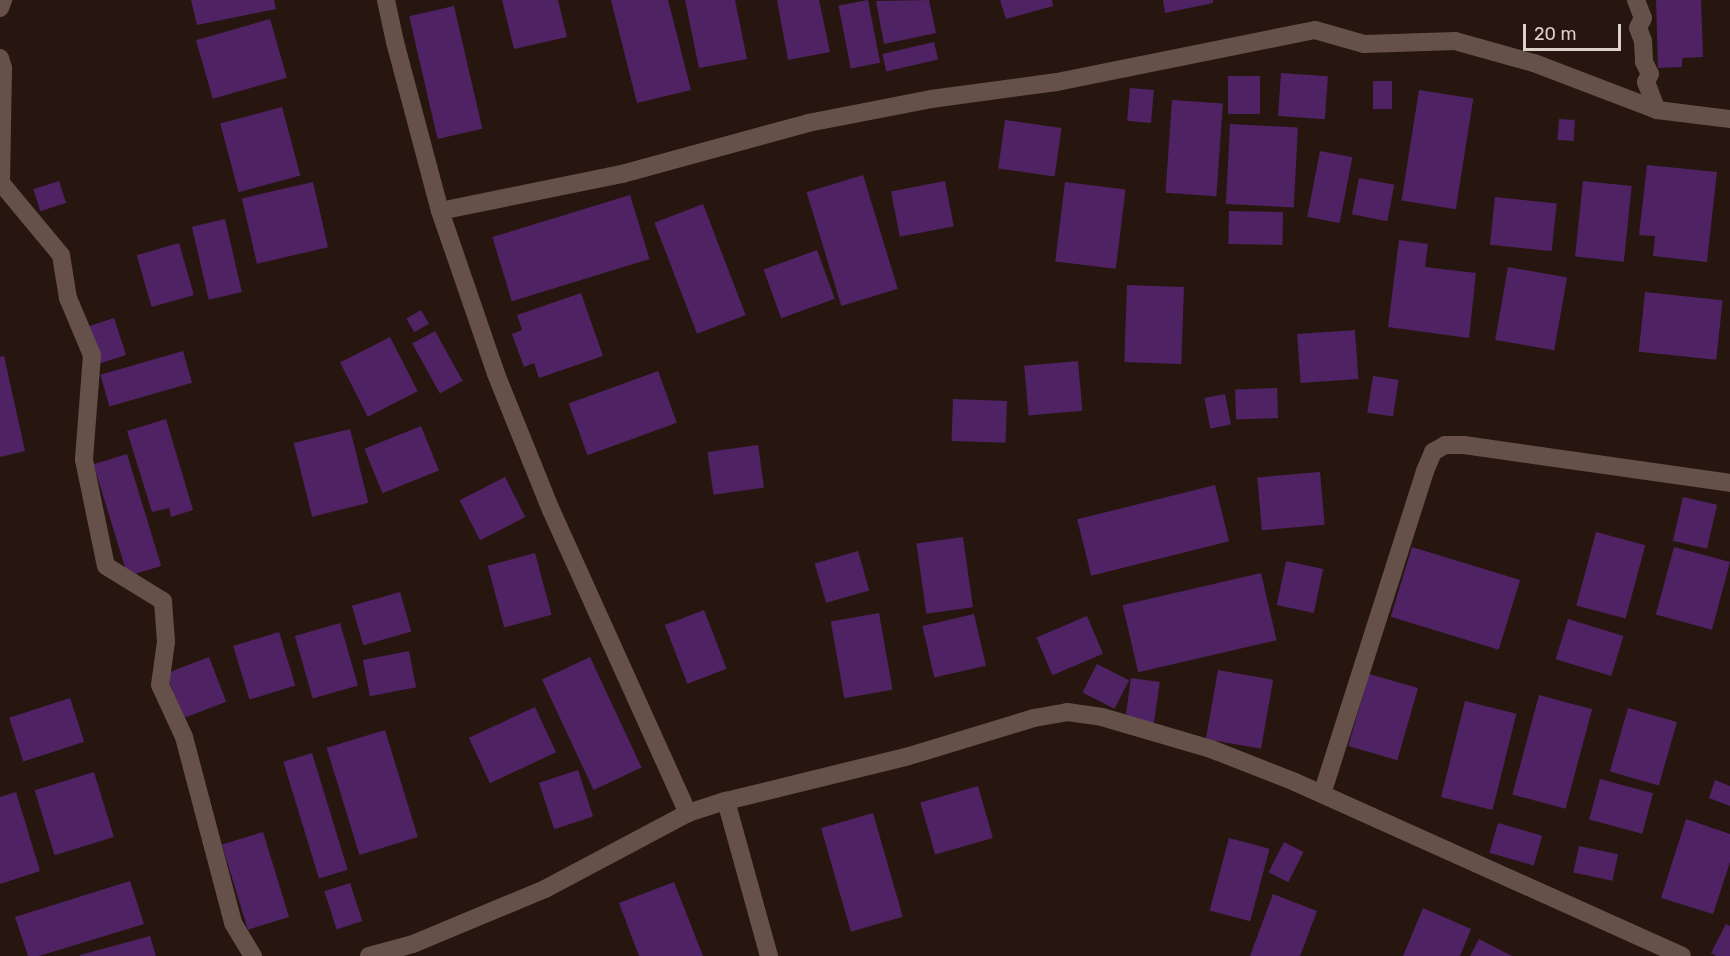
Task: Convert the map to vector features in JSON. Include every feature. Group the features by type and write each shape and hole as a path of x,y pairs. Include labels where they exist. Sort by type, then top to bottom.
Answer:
{"street":[{"path":"0,8 3,0"},
{"path":"386,0 440,211 496,374 551,510 688,813"},
{"path":"1636,0 1643,18 1638,28 1643,41 1644,62 1650,74 1646,82 1657,110"},
{"path":"440,211 622,174 808,123 931,99 1069,80 1315,30 1364,44 1455,41 1534,63 1657,110 1730,119"},
{"path":"0,58 3,68 1,183 61,255 68,298 92,355 84,460 106,566 163,601 166,642 160,685 184,737 232,923 254,956"},
{"path":"1322,794 1421,482 1433,452 1445,445 1464,445 1730,483"},
{"path":"369,956 413,944 545,889 688,813 726,801 909,756 1034,718 1067,712 1102,717 1211,749 1322,794 1682,956"},
{"path":"726,801 769,956"}],"building":[{"path":"191,0 274,0 276,9 197,25"},
{"path":"502,0 558,0 567,37 514,49"},
{"path":"611,0 668,0 691,90 637,103"},
{"path":"685,0 735,0 747,59 699,68"},
{"path":"777,0 819,0 830,52 788,60"},
{"path":"868,0 880,63 851,69 839,6"},
{"path":"929,0 936,33 884,44 876,1"},
{"path":"1000,0 1052,0 1053,6 1006,19"},
{"path":"1163,0 1213,0 1213,3 1165,13"},
{"path":"1656,0 1701,0 1703,57 1682,58 1682,67 1658,68"},
{"path":"454,6 482,129 438,139 409,16"},
{"path":"270,19 287,78 213,99 196,40"},
{"path":"934,42 938,60 886,71 882,54"},
{"path":"1281,73 1328,76 1325,119 1278,116"},
{"path":"1228,76 1260,76 1260,114 1228,114"},
{"path":"1373,81 1392,81 1392,109 1373,109"},
{"path":"1130,88 1154,90 1151,123 1127,121"},
{"path":"1419,90 1473,99 1456,209 1401,201"},
{"path":"1172,100 1223,104 1216,196 1166,193"},
{"path":"282,107 300,176 239,192 220,124"},
{"path":"1559,119 1575,120 1573,141 1558,140"},
{"path":"1005,120 1061,128 1055,176 998,169"},
{"path":"1230,124 1298,128 1294,207 1226,204"},
{"path":"1320,151 1352,157 1340,223 1307,217"},
{"path":"1647,165 1717,172 1707,262 1653,256 1655,236 1639,235"},
{"path":"863,175 898,289 841,306 807,192"},
{"path":"1359,178 1394,185 1387,221 1352,214"},
{"path":"59,181 66,203 40,211 33,189"},
{"path":"945,181 954,226 900,237 891,191"},
{"path":"1583,181 1632,186 1624,262 1575,257"},
{"path":"313,182 328,247 257,264 242,198"},
{"path":"1065,182 1126,189 1116,269 1055,261"},
{"path":"630,195 650,259 512,301 492,237"},
{"path":"1495,197 1557,203 1552,251 1490,245"},
{"path":"703,204 746,315 697,334 654,223"},
{"path":"1229,211 1283,212 1282,245 1228,244"},
{"path":"225,219 242,292 209,300 192,227"},
{"path":"1399,240 1428,244 1425,267 1476,273 1469,338 1388,327"},
{"path":"179,243 194,295 152,307 137,255"},
{"path":"817,250 835,299 781,318 763,269"},
{"path":"1508,267 1567,277 1554,350 1495,340"},
{"path":"1127,285 1184,287 1181,364 1124,362"},
{"path":"1645,292 1723,300 1716,360 1639,352"},
{"path":"581,293 603,356 539,378 534,363 524,367 512,334 522,330 517,315"},
{"path":"421,310 429,324 414,332 406,318"},
{"path":"114,318 126,355 98,364 85,327"},
{"path":"1355,330 1358,379 1301,383 1297,334"},
{"path":"435,331 463,381 440,393 412,344"},
{"path":"390,337 418,391 368,417 340,362"},
{"path":"183,351 192,383 109,406 100,375"},
{"path":"4,356 25,451 0,457 0,357"},
{"path":"1078,361 1082,411 1029,416 1024,366"},
{"path":"658,371 677,423 588,455 569,403"},
{"path":"1373,376 1399,380 1393,417 1367,413"},
{"path":"1277,388 1278,418 1236,419 1235,389"},
{"path":"1225,394 1231,424 1210,428 1204,398"},
{"path":"953,399 1007,401 1006,443 952,441"},
{"path":"166,419 193,510 171,517 169,508 152,512 127,431"},
{"path":"421,426 439,471 382,493 364,449"},
{"path":"350,429 368,503 312,517 294,443"},
{"path":"758,445 764,488 713,495 707,452"},
{"path":"127,454 161,566 128,576 94,464"},
{"path":"1320,472 1325,525 1262,530 1257,477"},
{"path":"505,477 525,517 480,540 460,500"},
{"path":"1215,485 1229,541 1091,576 1077,519"},
{"path":"1683,497 1717,505 1707,549 1673,541"},
{"path":"1596,532 1645,545 1626,619 1576,605"},
{"path":"963,537 973,607 926,614 916,544"},
{"path":"1412,547 1520,580 1499,650 1391,617"},
{"path":"1674,547 1730,562 1712,630 1656,615"},
{"path":"858,551 869,590 826,603 815,563"},
{"path":"535,553 552,615 504,628 488,566"},
{"path":"1286,561 1323,569 1314,613 1277,605"},
{"path":"1261,573 1277,640 1138,672 1123,605"},
{"path":"400,592 411,631 363,645 352,606"},
{"path":"704,610 727,669 687,684 665,625"},
{"path":"879,613 893,690 844,698 831,622"},
{"path":"974,614 986,666 934,678 922,626"},
{"path":"1087,616 1103,654 1052,675 1036,637"},
{"path":"1568,619 1623,636 1611,676 1556,659"},
{"path":"340,623 358,685 313,698 295,636"},
{"path":"279,632 295,686 249,700 233,646"},
{"path":"409,651 416,687 370,696 363,660"},
{"path":"209,657 226,702 183,718 166,673"},
{"path":"590,657 642,768 594,790 542,679"},
{"path":"1097,664 1129,680 1115,709 1082,693"},
{"path":"1218,670 1273,680 1261,749 1206,739"},
{"path":"1369,674 1418,688 1397,760 1348,746"},
{"path":"1131,678 1160,682 1154,725 1125,721"},
{"path":"1539,695 1592,709 1565,809 1512,794"},
{"path":"70,698 84,742 23,762 9,718"},
{"path":"1465,701 1516,714 1492,810 1441,797"},
{"path":"535,707 556,752 490,783 469,738"},
{"path":"1628,708 1677,722 1659,786 1610,771"},
{"path":"385,730 418,837 359,855 327,748"},
{"path":"312,753 348,870 319,878 283,762"},
{"path":"578,770 593,817 554,829 539,783"},
{"path":"94,772 114,837 55,855 35,790"},
{"path":"1600,779 1653,793 1642,834 1589,820"},
{"path":"1715,780 1730,786 1730,806 1709,798"},
{"path":"978,786 993,838 935,854 920,803"},
{"path":"16,792 40,871 0,884 0,797"},
{"path":"873,813 903,917 851,932 821,828"},
{"path":"1686,819 1730,834 1730,862 1713,914 1661,898"},
{"path":"1498,823 1542,836 1534,865 1489,853"},
{"path":"263,832 289,917 248,930 222,845"},
{"path":"1229,838 1270,849 1250,921 1210,910"},
{"path":"1284,842 1304,852 1288,882 1269,872"},
{"path":"1579,846 1618,854 1613,881 1573,872"},
{"path":"130,881 144,924 39,956 28,956 15,917"},
{"path":"674,882 703,956 639,956 619,903"},
{"path":"350,883 362,921 337,929 324,891"},
{"path":"1273,894 1317,911 1300,956 1250,956"},
{"path":"1423,908 1471,929 1460,956 1403,956"},
{"path":"1726,924 1730,926 1730,956 1716,956 1711,953"},
{"path":"150,936 156,956 80,956 80,955"},
{"path":"1479,939 1512,956 1470,956"}]}
